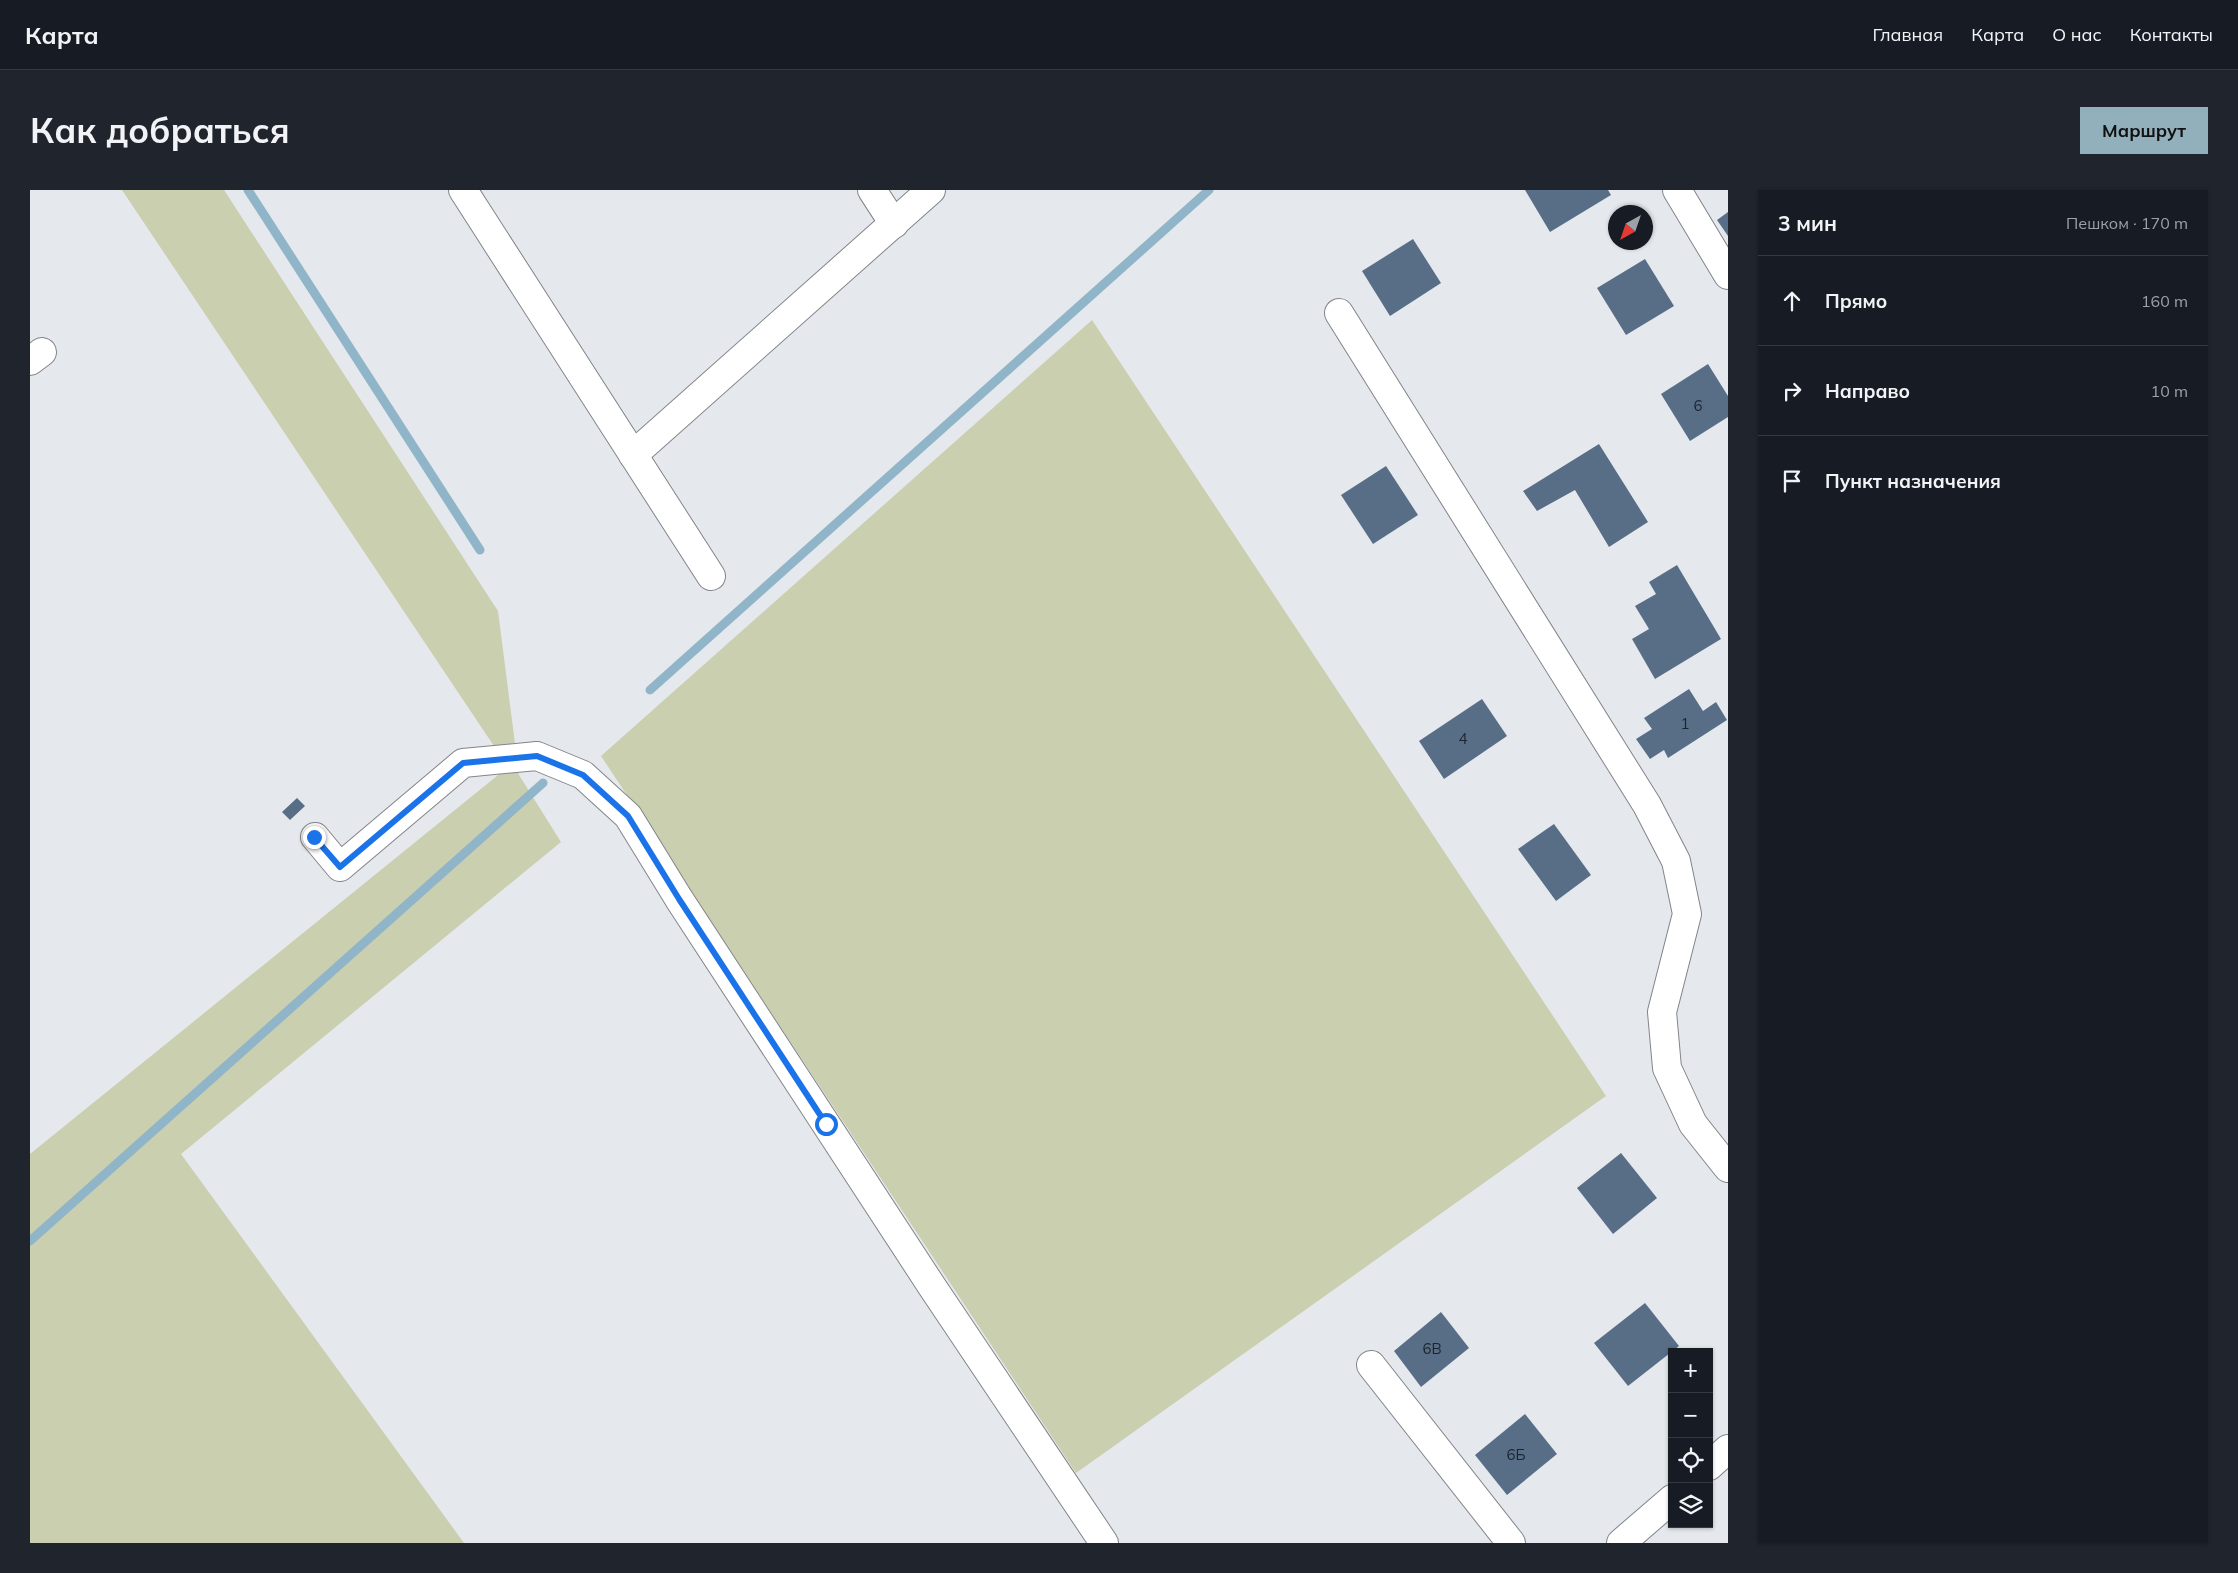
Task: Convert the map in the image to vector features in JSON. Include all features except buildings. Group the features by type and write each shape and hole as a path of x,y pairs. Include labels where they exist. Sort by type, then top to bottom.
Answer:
{"lane":[{"path":"463,190 711,576"},
{"path":"872,190 894,224"},
{"path":"633,455 931,190"},
{"path":"1677,190 1728,275"},
{"path":"1339,313 1647,805 1676,861 1687,914 1662,1012 1667,1068 1694,1124 1728,1168"},
{"path":"314,837 340,867 463,763 537,756 583,775 628,816 679,899 931,1285 1104,1543"},
{"path":"1372,1366 1511,1543"},
{"path":"1713,1462 1728,1449"},
{"path":"1621,1543 1668,1502"}],"green space":[{"path":"122,190 224,190 498,611 519,775 561,842 181,1154 464,1543 30,1543 30,1154 508,767"},
{"path":"1092,320 1606,1096 1076,1473 601,756"}],"waterway":[{"path":"248,190 480,550"},
{"path":"650,690 1209,190"},
{"path":"30,1241 543,783"}],"route":[{"path":"314,837 340,867 463,763 537,756 583,775 628,816 679,899 826,1124"}]}
